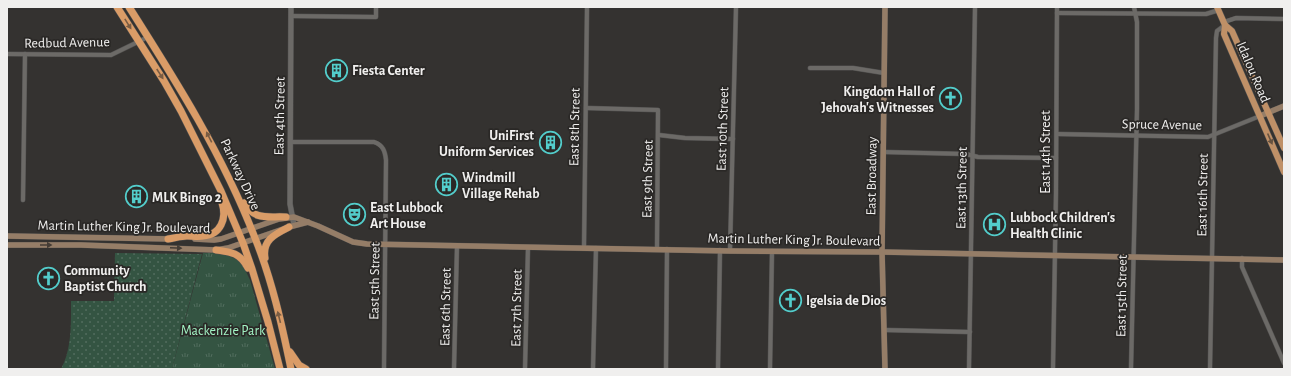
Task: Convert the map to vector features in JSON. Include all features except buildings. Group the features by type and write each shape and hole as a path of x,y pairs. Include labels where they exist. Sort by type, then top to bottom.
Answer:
{"highway":[{"name":"Parkway Drive","path":"117,7 182,111 217,184 243,243 280,369"},
{"name":"Parkway Drive","path":"129,7 206,131 233,184 256,238 275,299 291,369"},
{"path":"168,239 188,236 204,236 214,233 222,225 225,214 217,184"},
{"path":"233,184 247,208 253,213 264,217 289,217"},
{"path":"275,299 265,257 266,245 270,238 291,226"},
{"path":"216,250 227,251 239,256 249,269 258,290"},
{"path":"286,343 293,359 306,369"}],"main road":[{"name":"East Broadway","path":"885,369 882,252 886,7"},
{"name":"Idalou Road","path":"1218,9 1224,24 1224,34 1284,172"},
{"name":"Idalou Road","path":"1224,24 1232,30 1284,148"},
{"name":"Spruce Avenue","path":"1260,116 1284,106"},
{"name":"Martin Luther King Jr. Boulevard","path":"7,236 214,240 289,217 308,222 353,242 386,245 584,247 730,251 882,252 1284,260"},
{"name":"Martin Luther King Jr. Boulevard","path":"7,245 81,245 216,250 228,248 291,226 308,222"}],"street":[{"name":"East 4th Street","path":"291,7 289,217 291,226"},
{"path":"291,16 376,17 376,7"},
{"name":"East 8th Street","path":"584,247 587,7"},
{"name":"East 10th Street","path":"730,251 736,7"},
{"name":"East 13th Street","path":"969,369 975,7"},
{"name":"East 14th Street","path":"1053,369 1057,7"},
{"name":"East 15th Street","path":"1131,369 1137,22 1134,7"},
{"path":"1057,13 1206,14 1218,9"},
{"path":"1224,24 1236,18 1284,19"},
{"name":"East 16th Street","path":"1210,369 1216,38 1217,31 1224,24"},
{"name":"Redbud Avenue","path":"7,54 111,55 148,37"},
{"path":"23,200 25,54"},
{"path":"810,68 853,68 884,73"},
{"name":"East 9th Street","path":"586,108 658,110 658,249"},
{"name":"Spruce Avenue","path":"1056,134 1208,137 1214,136 1260,116"},
{"path":"658,135 685,138 733,139"},
{"name":"East 5th Street","path":"290,142 374,142 382,147 385,154 386,245 384,369"},
{"path":"883,152 966,154 978,157 1056,158"},
{"name":"East 6th Street","path":"454,369 457,246"},
{"name":"East 7th Street","path":"525,369 528,247"},
{"path":"593,369 596,248"},
{"path":"666,369 667,249"},
{"path":"718,369 720,250"},
{"path":"770,369 772,251"},
{"path":"1242,258 1242,268 1284,363"},
{"path":"884,330 970,332"}],"green space":[{"path":"115,253 202,254 172,369 61,369 65,361 69,344 71,327 71,301 114,301"},
{"name":"Mackenzie Park","path":"203,253 222,253 241,261 250,280 275,369 172,369"}],"place":[{"name":"Fiesta Center","path":"336,70"},
{"name":"Kingdom Hall of Jehovah's Witnesses","path":"950,99"},
{"name":"UniFirst Uniform Services","path":"550,143"},
{"name":"Windmill Village Rehab","path":"447,185"},
{"name":"MLK Bingo 2","path":"136,197"},
{"name":"East Lubbock Art House","path":"354,215"},
{"name":"Lubbock Children's Health Clinic","path":"995,225"},
{"name":"Community Baptist Church","path":"49,278"},
{"name":"Igelsia de Dios","path":"791,300"}]}
